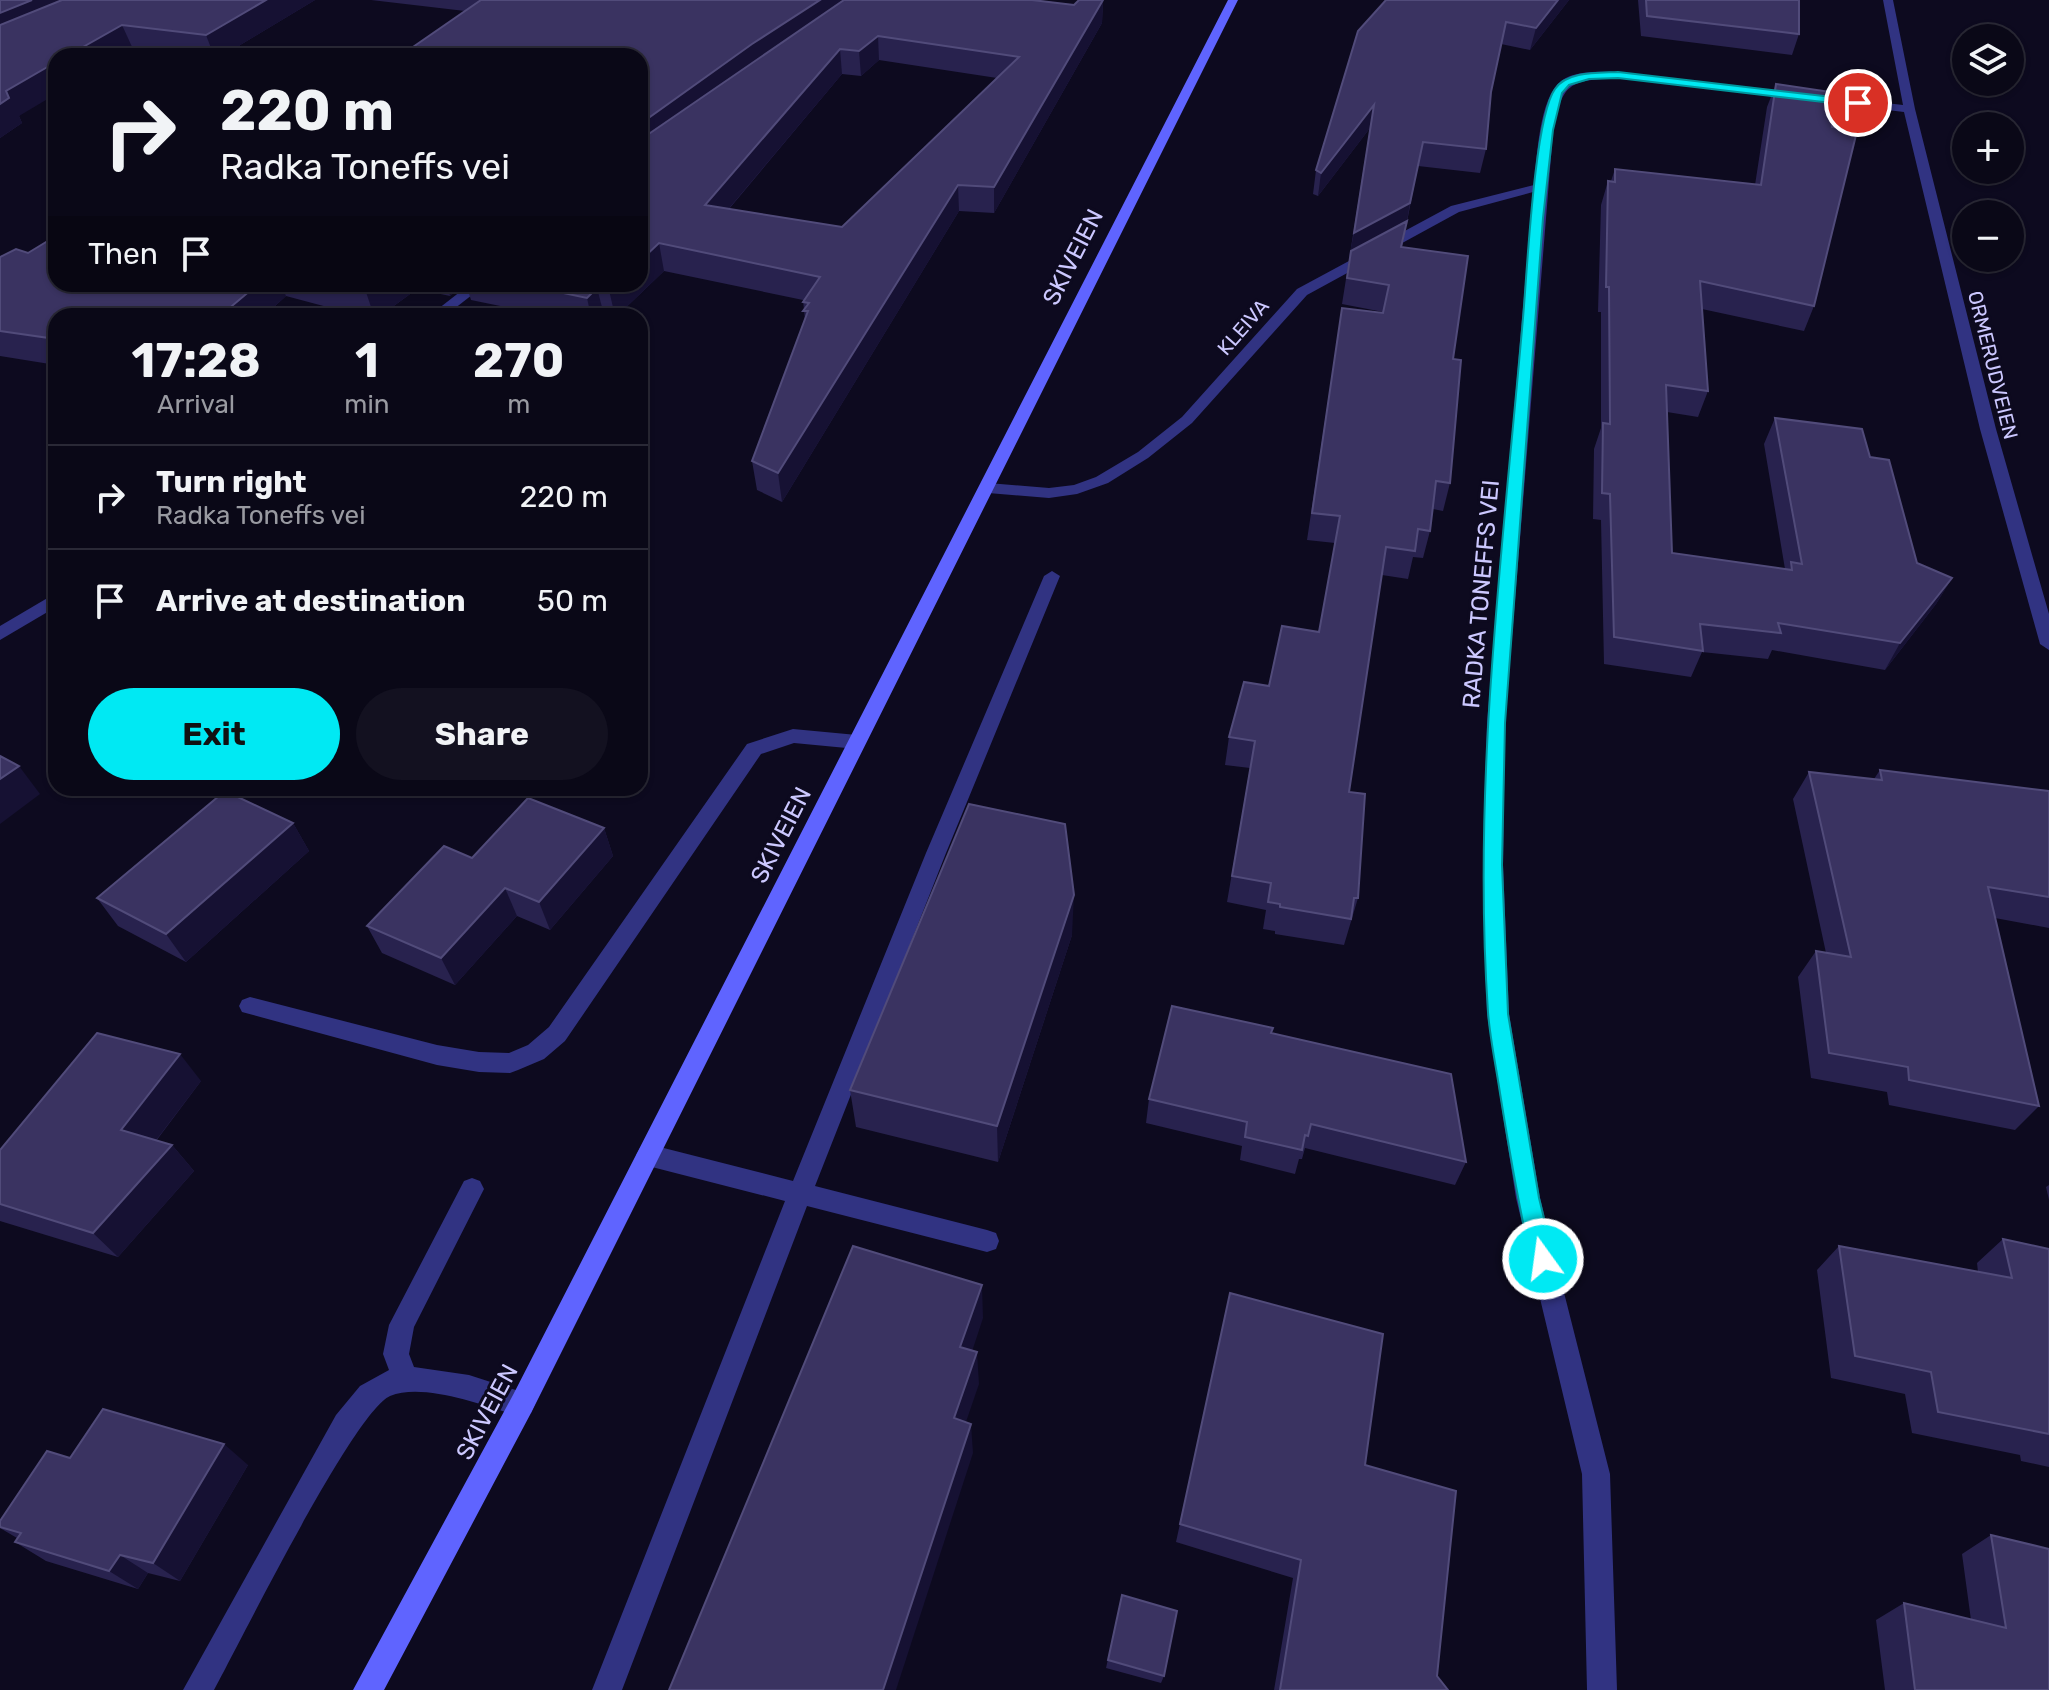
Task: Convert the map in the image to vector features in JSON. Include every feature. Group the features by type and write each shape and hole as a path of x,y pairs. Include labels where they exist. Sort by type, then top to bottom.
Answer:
{"main road":[{"name":"SKIVEIEN","path":"368,1690 522,1404 1233,0"}],"street":[{"name":"ORMERUDVEIEN","path":"1888,0 1909,109 1988,429 2049,644"},
{"name":"RADKA TONEFFS VEI","path":"1602,1690 1596,1474 1528,1198 1498,1014 1493,865 1496,723 1540,187 1557,93 1565,82 1588,76 1618,75 1909,109"},
{"name":"KLEIVA","path":"988,488 1049,493 1077,489 1102,480 1143,455 1187,420 1302,292 1455,209 1540,187"},
{"path":"447,308 468,292"},
{"path":"607,1690 798,1193 939,840 1052,576"},
{"path":"0,634 48,604"},
{"path":"250,1006 437,1055 510,1063 536,1052 557,1034 754,749 793,736 857,742"},
{"path":"648,1155 987,1241"},
{"path":"405,1378 396,1354 402,1325 472,1189"},
{"path":"198,1690 355,1409 378,1388 405,1378 441,1383 522,1404"}],"building":[{"path":"0,0 32,0 0,13"},
{"path":"62,0 266,0 206,35 122,25 81,48 48,48 48,67 6,91 9,98 0,104 0,25"},
{"path":"481,0 820,0 648,118 648,48 412,48"},
{"path":"844,0 1032,0 1074,5 1079,0 1103,0 994,187 958,185 778,473 752,461 808,311 803,311 809,303 803,302 820,277 659,243 648,253 648,135","holes":["878,36 1019,57 842,227 705,205 840,49 859,51"]},
{"path":"1386,0 1558,0 1536,28 1506,22 1491,92 1486,149 1423,142 1410,203 1354,233 1374,105 1321,173 1316,170 1358,31"},
{"path":"1646,0 1799,0 1799,34 1647,16"},
{"path":"1776,84 1831,92 1832,127 1857,131 1814,306 1700,281 1708,391 1666,385 1672,553 1792,570 1791,562 1802,564 1775,418 1862,429 1870,457 1889,460 1917,563 1952,578 1900,643 1778,623 1781,633 1700,624 1703,651 1614,637 1610,494 1602,493 1603,423 1610,424 1609,287 1606,287 1608,181 1615,182 1615,169 1761,185"},
{"path":"1407,221 1401,247 1468,256 1453,359 1461,360 1450,483 1436,481 1430,531 1418,529 1415,551 1386,547 1349,792 1365,794 1358,898 1354,898 1351,919 1280,907 1280,904 1268,902 1271,883 1232,876 1255,741 1229,737 1244,682 1269,686 1282,626 1319,632 1340,516 1312,513 1342,308 1383,313 1389,285 1347,278 1351,251"},
{"path":"48,241 48,292 248,292 230,308 48,308 48,338 0,331 0,257 16,249 28,253"},
{"path":"558,292 593,292 587,298"},
{"path":"0,756 19,766 0,779"},
{"path":"1880,770 2049,791 2049,897 1988,887 2039,1106 1909,1080 1908,1067 1829,1053 1816,951 1851,957 1809,772 1882,780"},
{"path":"219,796 236,796 293,823 166,934 97,898"},
{"path":"528,798 604,828 539,902 505,888 441,958 367,926 444,846 472,858"},
{"path":"969,804 1065,824 1074,895 997,1126 850,1090"},
{"path":"1172,1006 1273,1028 1271,1033 1451,1074 1466,1162 1311,1124 1302,1150 1245,1137 1247,1122 1149,1099"},
{"path":"97,1033 180,1054 121,1130 172,1145 93,1233 0,1204 0,1150"},
{"path":"2003,1239 2049,1249 2049,1434 1938,1412 1931,1372 1855,1356 1839,1246 2012,1278"},
{"path":"853,1246 982,1285 960,1347 977,1352 954,1418 971,1424 883,1690 669,1690"},
{"path":"1230,1293 1383,1334 1365,1465 1456,1491 1437,1676 1448,1690 1280,1690 1301,1560 1180,1524"},
{"path":"103,1409 224,1444 153,1563 120,1555 109,1571 15,1542 21,1533 0,1527 0,1521 47,1451 70,1458"},
{"path":"1991,1535 2049,1549 2049,1690 1915,1690 1904,1603 2006,1628"},
{"path":"1122,1595 1177,1611 1164,1676 1108,1660"}],"route":[{"path":"1543,1259 1528,1198 1498,1014 1493,865 1496,723 1537,218 1548,130 1557,93 1565,82 1588,76 1618,75 1858,103"}]}
